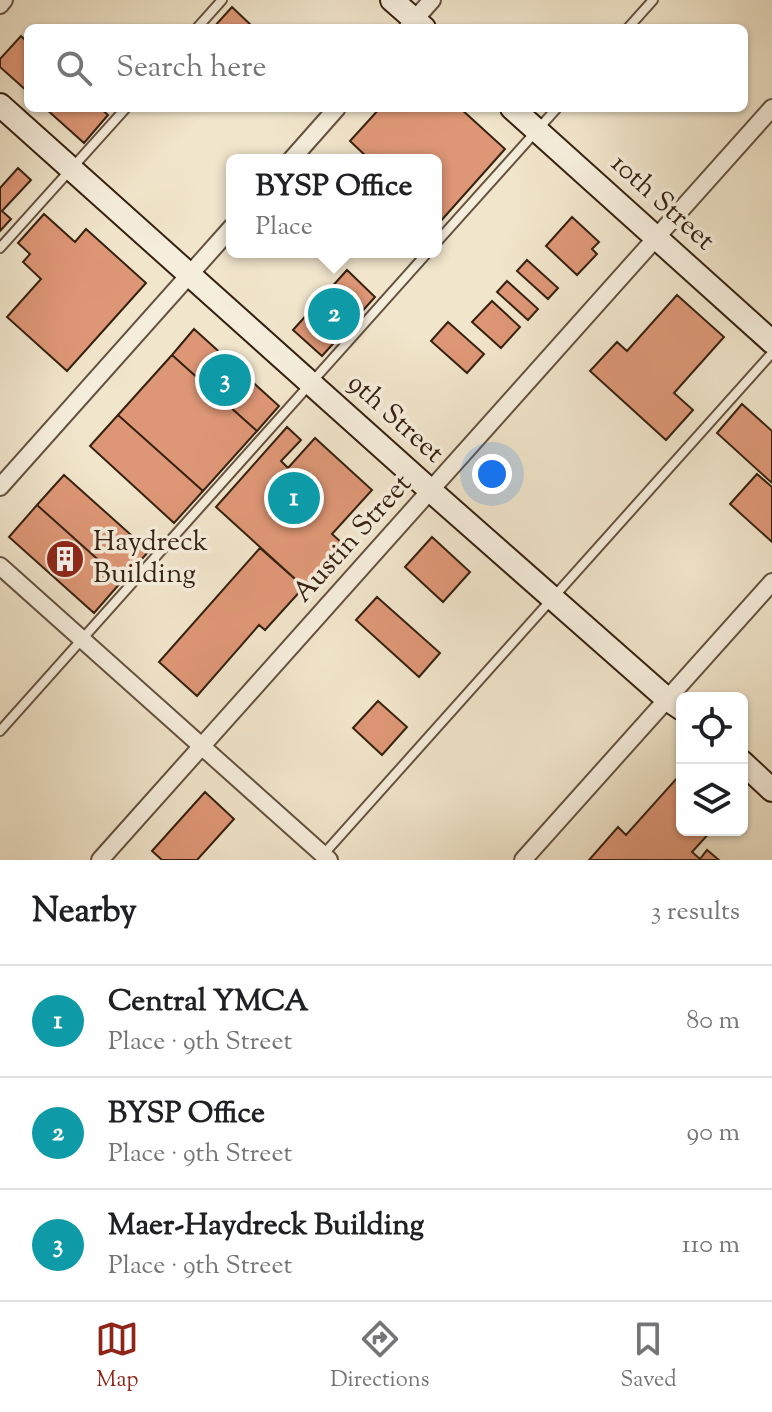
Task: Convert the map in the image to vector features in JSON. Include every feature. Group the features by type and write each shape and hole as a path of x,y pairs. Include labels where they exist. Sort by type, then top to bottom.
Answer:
{"street":[{"path":"0,5 4,0"},
{"path":"392,0 414,24"},
{"path":"416,24 432,0"},
{"name":"9th Street","path":"0,105 674,704"},
{"name":"Austin Street","path":"100,860 772,108"},
{"path":"296,154 333,112"},
{"name":"10th Street","path":"517,112 772,342"},
{"path":"0,487 226,234"},
{"path":"0,566 323,858"},
{"path":"523,860 674,704 772,582"},
{"path":"744,764 772,790"}],"lane":[{"path":"201,24 222,0"},
{"path":"632,24 653,0"},
{"path":"0,248 122,112"},
{"path":"442,236 553,112"},
{"path":"0,731 423,258"},
{"path":"323,858 772,353"}],"building":[{"path":"232,7 250,24 217,24"},
{"path":"21,36 24,39 24,88 0,67 0,59"},
{"path":"49,112 105,112 108,115 84,143"},
{"path":"376,112 464,112 505,149 442,220 442,154 364,154 350,141"},
{"path":"18,168 31,180 2,211 11,219 0,231 0,188"},
{"path":"44,214 75,242 86,229 146,283 67,371 7,317 41,279 23,262 30,254 18,243"},
{"path":"572,217 599,242 592,249 597,254 577,275 546,246"},
{"path":"527,260 558,288 548,299 517,271"},
{"path":"347,270 375,297 322,356 293,330"},
{"path":"507,281 538,309 528,320 497,292"},
{"path":"677,295 724,337 674,393 693,410 666,440 590,371 617,342 627,351"},
{"path":"492,301 520,327 501,348 472,322"},
{"path":"448,322 484,354 467,373 431,341"},
{"path":"194,329 279,406 257,431 172,355"},
{"path":"172,355 257,431 203,491 118,415"},
{"path":"742,404 772,431 772,483 717,433"},
{"path":"118,415 203,491 174,523 90,446"},
{"path":"287,427 301,440 281,461 288,468 315,438 372,490 332,534 342,543 304,587 216,507"},
{"path":"757,474 772,487 772,542 730,504"},
{"path":"64,475 149,551 122,581 37,505"},
{"name":"Haydreck Building","path":"37,505 122,581 94,613 9,537"},
{"path":"432,537 470,572 443,602 405,567"},
{"path":"260,548 304,587 265,630 259,625 197,696 159,662"},
{"path":"377,597 440,653 419,677 356,620"},
{"path":"378,701 407,727 382,755 353,728"},
{"path":"676,779 676,836 707,836 692,852 700,859 707,850 719,860 589,860 618,827 626,835"},
{"path":"205,792 234,819 197,860 162,860 152,851"}],"place":[{"name":"BYSP Office","path":"334,314"},
{"name":"Maer-Haydreck Building","path":"225,380"},
{"name":"Central YMCA","path":"294,498"},
{"name":"Haydreck Building","path":"65,559"}]}
